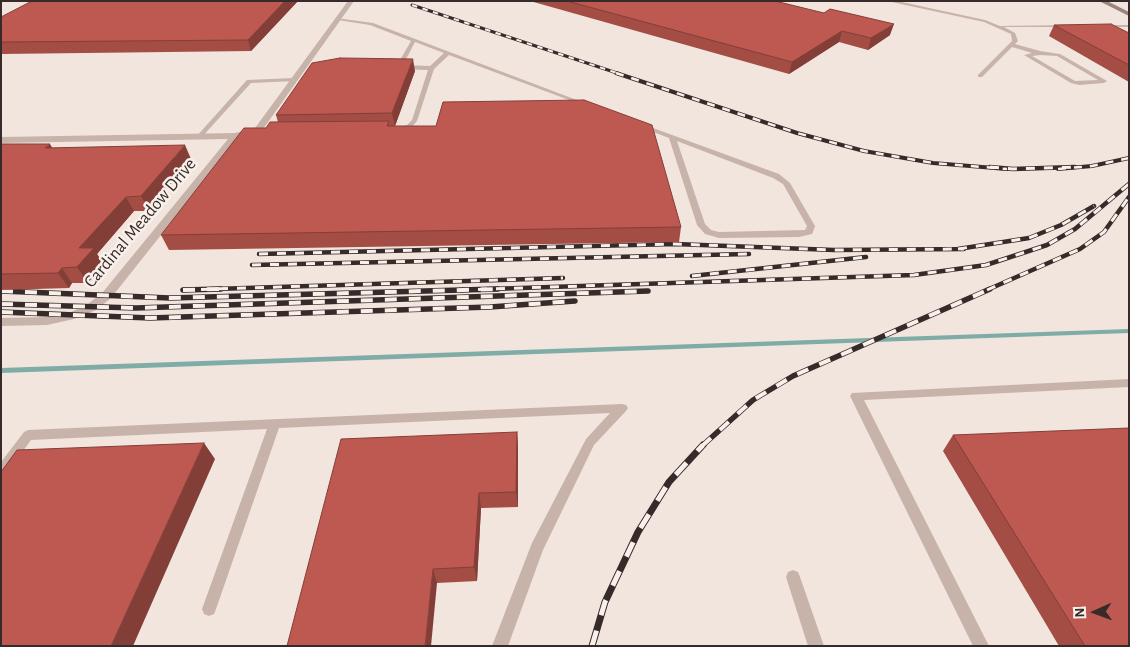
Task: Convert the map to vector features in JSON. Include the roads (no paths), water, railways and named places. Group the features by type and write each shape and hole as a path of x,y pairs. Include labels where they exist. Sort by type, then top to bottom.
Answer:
{"street":[{"path":"258,130 351,1"},
{"path":"1102,1 1129,14"},
{"name":"Cardinal Meadow Drive","path":"1,140 235,136 258,130"},
{"name":"Cardinal Meadow Drive","path":"1,322 47,321 74,315 92,306 107,295 235,136"}],"lane":[{"path":"889,1 985,21 1001,26 1013,34 1015,41 980,76"},
{"path":"338,19 371,24 597,109"},
{"path":"1001,26 1074,26"},
{"path":"1093,26 1129,26"},
{"path":"1102,26 1120,35"},
{"path":"414,40 399,67 431,68"},
{"path":"1011,45 1040,53 1058,55 1104,81 1073,82 1027,54 1040,53"},
{"path":"387,130 409,127 415,120 431,68 448,53"},
{"path":"199,137 250,81 294,80"},
{"path":"635,123 776,176 786,182 811,226 809,232 799,234 719,235 708,232 701,225 672,137"},
{"path":"258,130 269,132"},
{"path":"981,646 856,396 1129,383"},
{"path":"1,472 28,435 622,408 590,442 537,548 500,646"},
{"path":"209,609 275,424"},
{"path":"793,577 816,646"}],"waterway":[{"path":"1,371 1129,331"}],"railway":[{"path":"412,5 620,74"},
{"path":"616,73 797,133 864,151 933,163 1007,169"},
{"path":"1058,169 1092,166 1129,158"},
{"path":"990,167 1013,169 1075,167"},
{"path":"460,290 914,275 986,265 1047,245 1075,229 1129,184"},
{"path":"987,290 1080,249 1104,232 1129,197"},
{"path":"958,249 1029,238 1061,225 1094,206"},
{"path":"259,254 675,244 834,250 964,249"},
{"path":"252,265 749,254"},
{"path":"692,276 866,257"},
{"path":"221,289 183,290 563,278"},
{"path":"1,291 170,298 498,289"},
{"path":"702,446 753,400 793,376 990,289"},
{"path":"1,304 136,308 648,291"},
{"path":"1,312 150,318 490,307 575,301"},
{"path":"592,646 605,602 638,532 669,482 702,446"}]}
